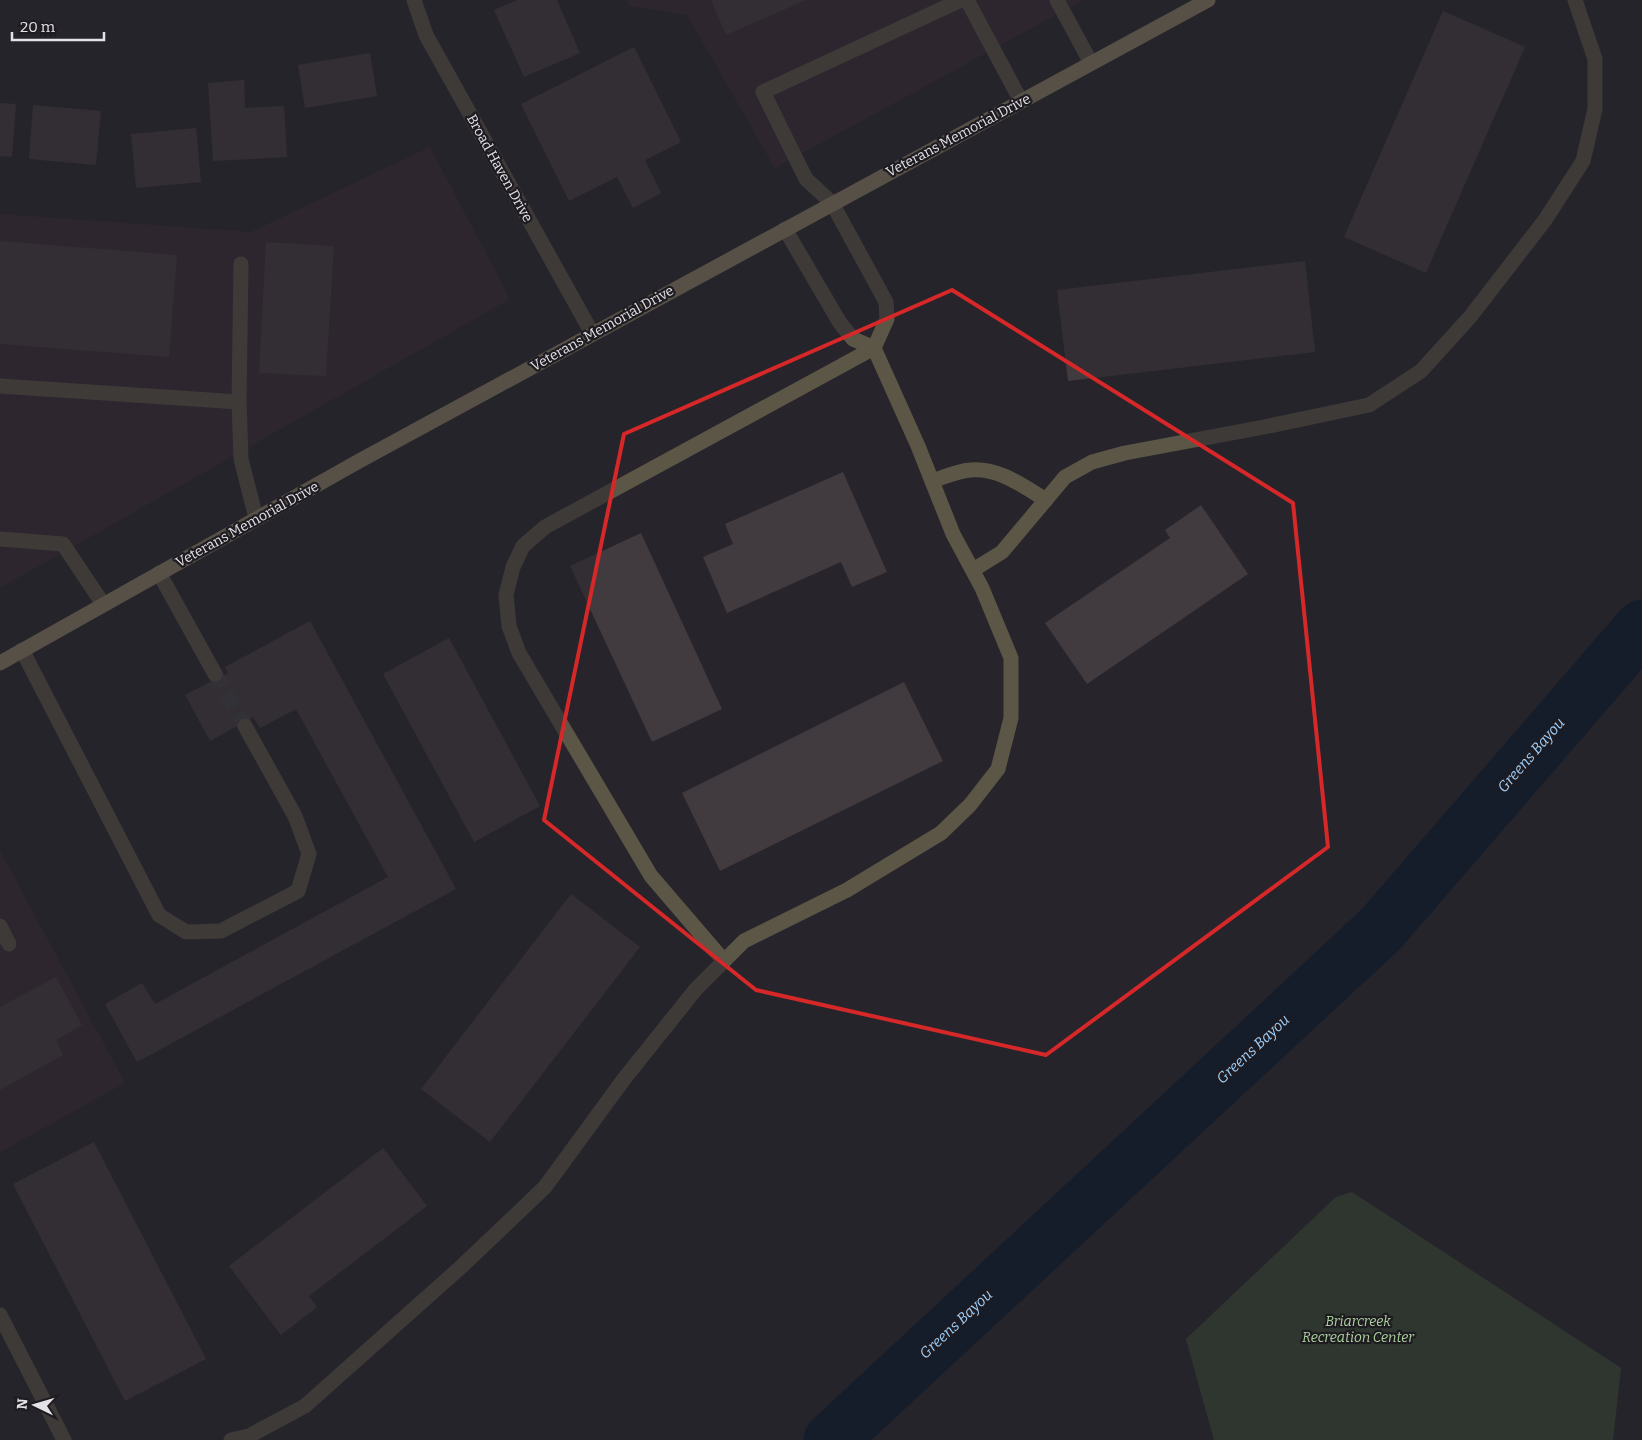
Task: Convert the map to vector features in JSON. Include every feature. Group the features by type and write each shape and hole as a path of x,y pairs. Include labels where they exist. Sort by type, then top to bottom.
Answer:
{"main road":[{"name":"Veterans Memorial Drive","path":"0,663 256,518 592,333 1208,0"}],"street":[{"name":"Broad Haven Drive","path":"414,0 426,35 592,333"},
{"path":"724,961 651,876 519,653 509,626 506,594 513,567 523,546 545,528 874,348 887,320 886,302 832,204 806,178 763,92 961,0"},
{"path":"967,0 1021,101"},
{"path":"1057,0 1091,63"},
{"path":"972,570 1002,552 1065,477 1092,462 1125,453 1264,428 1369,404 1420,371 1470,317 1545,220 1583,161 1595,109 1595,59 1575,0"},
{"path":"231,1440 250,1436 305,1406 461,1267 545,1187 636,1064 696,989 744,941 847,890 941,833 970,805 998,769 1011,718 1012,658 972,570 953,534 932,480 874,348 853,339 840,323 785,229"},
{"path":"241,264 239,402 241,459 256,518"},
{"path":"0,386 239,402"},
{"path":"932,480 970,470 990,470 1019,483 1046,500"},
{"path":"0,539 63,544 103,604"},
{"path":"159,573 215,674"},
{"path":"22,650 159,915 186,932 221,931 298,892 309,854 296,816 245,726"},
{"path":"0,926 9,944"},
{"path":"0,1315 64,1440"}],"highlighted area":[{"path":"952,290 1293,503 1328,847 1046,1055 756,990 544,820 624,434"}],"shaded area":[{"path":"627,0 1083,0 775,168 687,15 628,6"},
{"path":"430,147 510,299 0,588 0,214 251,232"},
{"path":"0,851 125,1083 0,1152"}],"green space":[{"name":"Briarcreek Recreation Center","path":"1352,1192 1621,1368 1613,1440 1214,1440 1186,1339 1336,1197"}],"building":[{"path":"517,0 557,0 580,53 524,77 494,10"},
{"path":"711,0 806,0 726,35"},
{"path":"1443,11 1525,47 1426,273 1344,237"},
{"path":"634,47 681,142 645,160 661,193 633,208 617,177 569,201 521,104"},
{"path":"370,53 377,96 305,108 298,65"},
{"path":"244,80 245,108 284,106 287,157 213,161 208,83"},
{"path":"0,103 16,104 12,157 0,156"},
{"path":"33,105 101,111 96,165 29,159"},
{"path":"196,128 201,182 136,188 131,134"},
{"path":"0,241 177,255 169,357 0,344"},
{"path":"266,242 334,246 326,376 259,373"},
{"path":"1305,261 1315,352 1068,381 1057,290"},
{"path":"843,472 887,572 852,587 841,562 727,613 703,557 733,544 725,524"},
{"path":"1201,505 1248,574 1087,684 1045,623 1170,538 1165,530"},
{"path":"641,533 722,709 652,742 570,566"},
{"path":"310,621 456,889 137,1062 105,1004 142,983 155,1004 388,877 296,709 260,728 253,717 210,741 185,695 228,673 225,667"},
{"path":"449,638 540,806 474,842 383,674"},
{"path":"904,682 943,761 720,871 682,793"},
{"path":"571,894 640,947 490,1142 421,1089"},
{"path":"56,977 82,1025 56,1040 63,1055 0,1090 0,1007"},
{"path":"94,1142 206,1359 125,1401 13,1184"},
{"path":"383,1148 427,1206 309,1296 317,1307 281,1335 229,1266"}],"waterway":[{"name":"Greens Bayou","path":"831,1440 1381,929 1642,627"}],"tunnel":[{"path":"215,674 245,726"}]}
